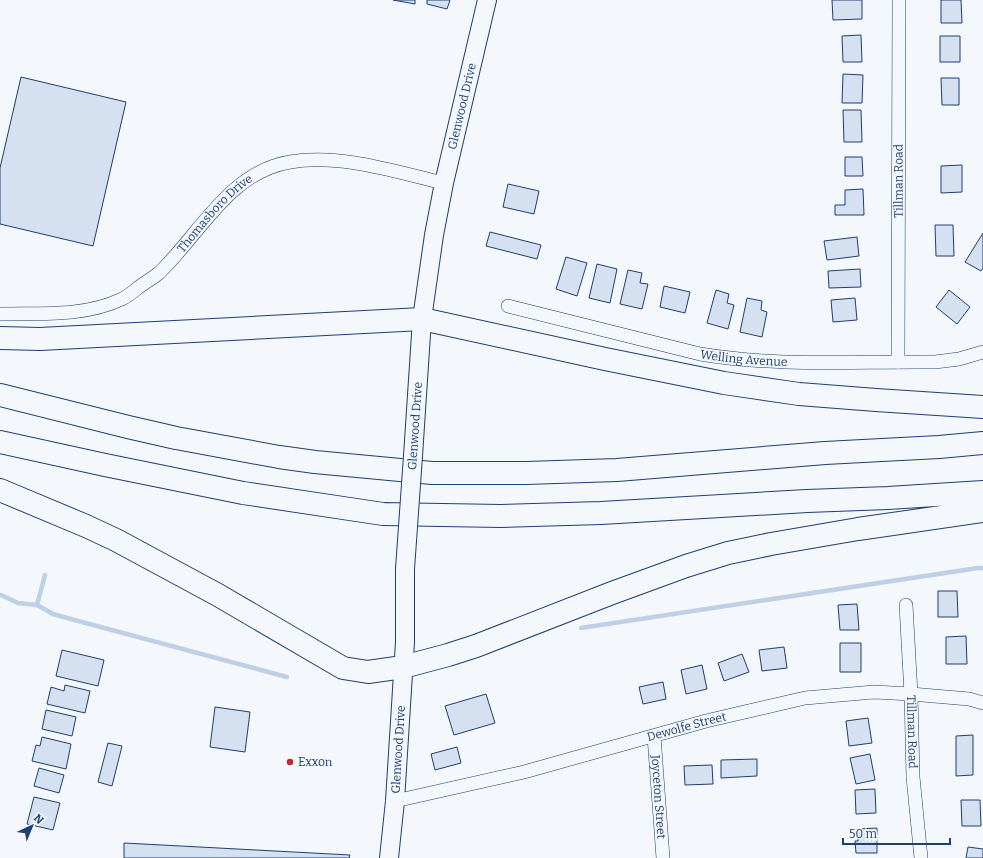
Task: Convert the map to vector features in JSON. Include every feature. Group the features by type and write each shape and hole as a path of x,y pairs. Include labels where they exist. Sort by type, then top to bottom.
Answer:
{"highway":[{"path":"0,338 40,339 422,319 724,383 799,394 983,407"},
{"path":"0,394 135,429 271,456 314,462 432,473 526,473 617,470 825,452 939,447 983,443"},
{"path":"0,442 243,493 383,514 501,516 586,513 983,492"},
{"path":"0,490 116,540 218,594 343,668 368,672 403,667 448,655 495,639 686,566 728,553 858,529 983,511"}],"street":[{"name":"Glenwood Drive","path":"389,858 395,801 405,642 405,569 422,319 434,235 444,183 487,0"},
{"name":"Tillman Road","path":"898,362 899,0"},
{"name":"Thomasboro Drive","path":"0,314 58,313 93,309 123,299 158,274 216,207 233,190 262,171 274,166 288,162 312,159 335,160 389,170 444,183"},
{"name":"Welling Avenue","path":"508,306 700,354 728,359 767,362 935,362 959,360 983,352"},
{"name":"Tillman Road","path":"906,605 911,694 913,777 921,858"},
{"name":"Dewolfe Street","path":"395,801 524,772 737,713 805,698 874,692 969,699 983,703"},
{"name":"Joyceton Street","path":"654,736 663,858"}],"building":[{"path":"393,0 415,0 415,4"},
{"path":"427,0 450,0 447,9 427,4"},
{"path":"832,0 862,0 862,19 833,20"},
{"path":"941,0 961,0 962,23 941,23"},
{"path":"861,35 862,62 843,62 842,36"},
{"path":"940,36 960,36 960,62 940,62"},
{"path":"843,74 863,75 862,103 842,103"},
{"path":"21,77 126,102 93,246 0,224 0,168"},
{"path":"941,78 959,78 959,105 942,105"},
{"path":"843,110 861,110 862,142 844,142"},
{"path":"845,157 862,157 863,176 845,176"},
{"path":"962,165 962,192 941,193 941,166"},
{"path":"508,184 539,191 534,214 503,207"},
{"path":"863,189 864,215 835,215 835,205 845,205 845,190"},
{"path":"935,225 953,225 954,256 936,256"},
{"path":"490,232 541,245 537,259 486,246"},
{"path":"983,233 983,268 981,271 965,262"},
{"path":"857,237 859,256 827,260 824,241"},
{"path":"566,257 587,263 577,296 556,289"},
{"path":"597,264 617,269 610,303 589,298"},
{"path":"860,269 861,287 829,288 828,271"},
{"path":"628,270 642,273 640,283 648,284 642,309 620,304"},
{"path":"664,286 690,292 685,313 660,307"},
{"path":"716,290 729,294 727,303 734,305 728,329 707,323"},
{"path":"949,290 970,307 957,324 936,307"},
{"path":"747,298 762,301 761,310 767,312 762,337 740,332"},
{"path":"855,298 857,320 833,322 831,300"},
{"path":"938,591 957,591 958,617 938,617"},
{"path":"857,604 859,630 840,630 838,605"},
{"path":"966,636 967,664 946,664 946,637"},
{"path":"840,643 861,643 861,672 840,672"},
{"path":"784,647 787,668 762,671 759,650"},
{"path":"62,650 104,660 98,686 56,676"},
{"path":"742,654 749,672 724,681 718,663"},
{"path":"702,665 707,689 686,694 681,670"},
{"path":"663,682 666,699 643,704 639,687"},
{"path":"65,685 90,691 85,713 47,704 51,687 64,691"},
{"path":"486,694 495,723 454,735 445,706"},
{"path":"215,707 250,712 245,752 210,747"},
{"path":"46,710 76,717 72,736 42,729"},
{"path":"868,718 872,743 849,746 846,721"},
{"path":"973,735 973,775 956,776 956,736"},
{"path":"42,737 71,744 66,769 32,761 36,745 40,746"},
{"path":"108,743 122,746 112,786 98,782"},
{"path":"457,747 461,763 435,770 431,754"},
{"path":"870,754 875,780 856,784 850,758"},
{"path":"757,759 757,776 721,778 721,760"},
{"path":"712,765 713,784 685,785 684,766"},
{"path":"39,768 64,775 59,793 34,786"},
{"path":"875,789 876,813 856,814 855,790"},
{"path":"34,797 60,803 53,830 27,824"},
{"path":"961,800 980,800 981,826 962,826"},
{"path":"877,828 877,853 856,853 855,841 858,841 858,829"},
{"path":"124,843 350,855 349,858 124,858"},
{"path":"968,847 983,849 983,858 966,858"}],"waterway":[{"path":"581,628 983,568"},
{"path":"37,605 45,575"},
{"path":"1,595 18,603 37,605 53,614 287,677"}],"place":[{"name":"Exxon","path":"290,762"}]}
